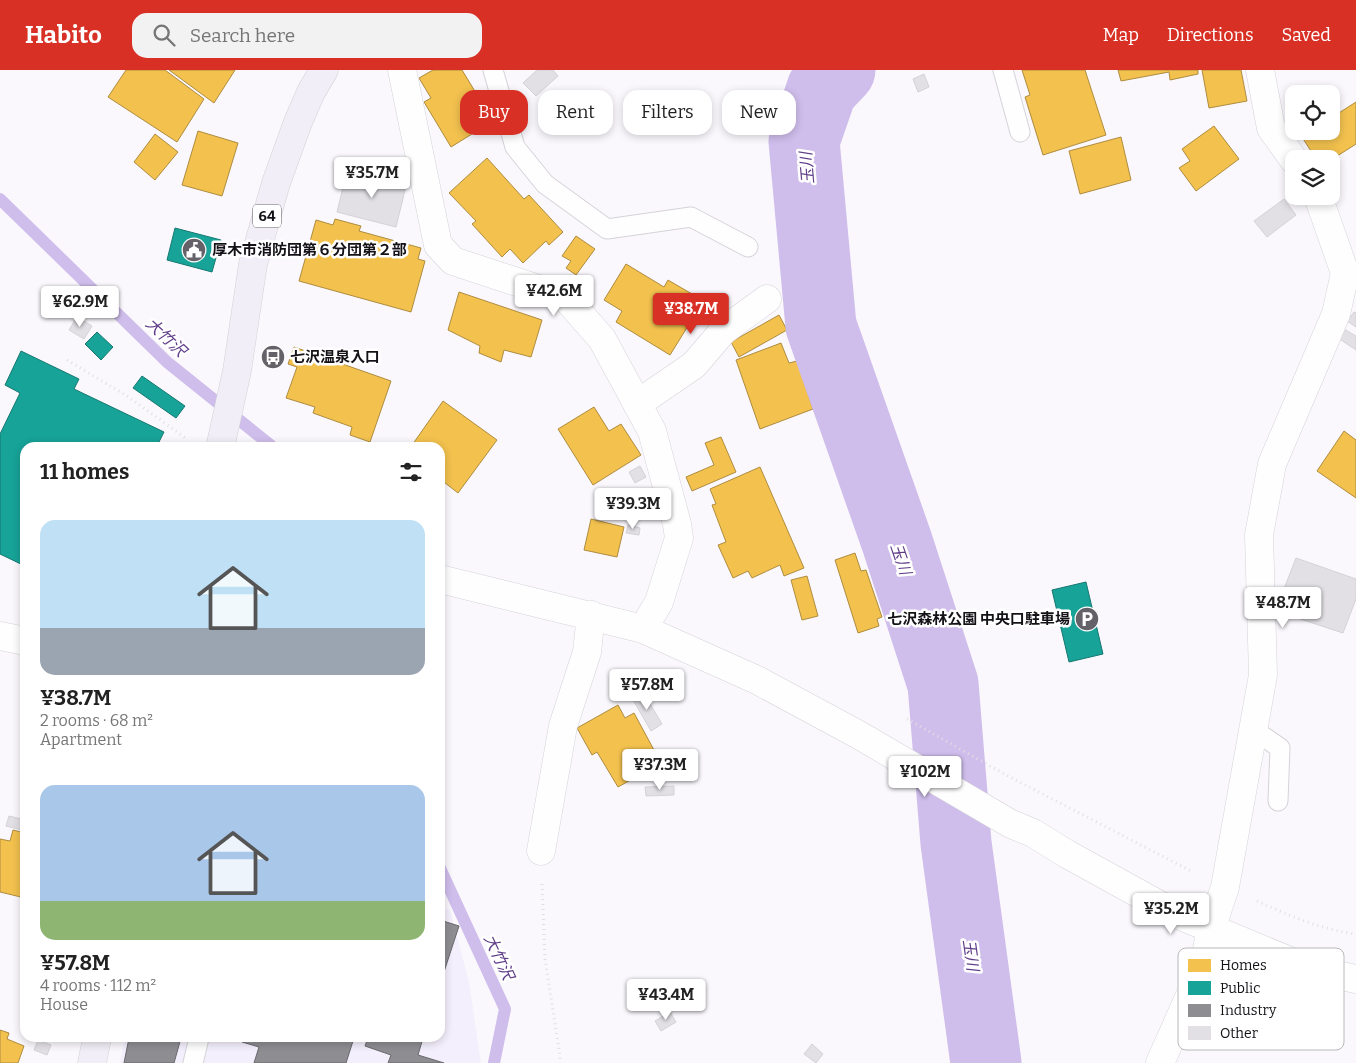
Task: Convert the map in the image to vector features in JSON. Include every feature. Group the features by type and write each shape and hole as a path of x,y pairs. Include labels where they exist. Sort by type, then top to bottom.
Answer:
{"main road":[{"name":"64","path":"222,438 237,371 253,264 276,183 298,122 311,92 324,70"},
{"path":"92,1063 96,1042"}],"street":[{"path":"402,70 438,245 452,261 566,298 602,339 652,431 679,538 659,602 643,630"},
{"path":"1260,70 1271,128 1287,150"},
{"path":"1207,948 1211,929 1226,887 1263,676 1259,535 1272,464 1336,314 1345,273 1321,205"},
{"path":"637,404 694,365 723,331 767,299"},
{"path":"445,580 591,615 643,630 756,680 859,735 1011,824 1033,833 1066,854 1174,913 1258,948"},
{"path":"541,851 563,726 587,652 591,615"},
{"path":"0,636 20,640"},
{"path":"1160,1063 1178,1024"}],"lane":[{"path":"493,70 515,147 545,184 607,229 691,217 748,247"},
{"path":"1003,70 1020,132"},
{"path":"1254,730 1280,748 1278,801"},
{"path":"193,1063 198,1042"}],"path":[{"path":"67,360 128,396 192,442"},
{"path":"900,716 1008,776 1168,860 1286,914 1343,932 1356,934"},
{"path":"541,851 545,959 560,1063"}],"shaded area":[{"path":"445,908 450,910 469,982 481,1063 120,1063 124,1042 445,1042"}],"building: Homes":[{"path":"126,70 165,70 204,99 177,142 108,97"},
{"path":"169,70 235,70 214,103"},
{"path":"433,70 462,70 474,90 460,90 460,135 470,135 451,147 424,102 431,98 419,78"},
{"path":"1022,70 1085,70 1106,135 1043,155 1025,97 1030,95"},
{"path":"1118,70 1198,70 1198,74 1170,80 1169,72 1121,81"},
{"path":"1202,70 1241,70 1247,101 1209,108"},
{"path":"1356,102 1356,144 1340,154 1340,150 1310,150 1304,140 1340,140 1340,112"},
{"path":"1214,126 1239,159 1196,191 1179,168 1190,161 1182,149"},
{"path":"198,131 238,143 222,196 182,185"},
{"path":"155,134 178,152 155,180 134,162"},
{"path":"1121,137 1131,180 1080,194 1069,151"},
{"path":"487,158 524,199 529,195 563,232 549,245 546,241 523,263 510,249 502,257 472,224 476,221 449,193"},
{"path":"335,219 361,226 359,231 421,248 418,259 425,261 411,312 299,281 316,220 333,225"},
{"path":"576,236 595,249 576,275 566,268 571,261 562,256"},
{"path":"626,264 664,287 668,280 692,294 690,297 701,305 670,355 616,322 622,311 604,300"},
{"path":"459,292 542,320 531,357 504,350 501,362 479,353 480,346 448,330"},
{"path":"779,315 787,330 739,357 731,342"},
{"path":"781,343 789,363 797,361 813,409 760,429 736,360"},
{"path":"294,347 391,381 370,442 350,435 352,427 313,413 315,407 286,398 297,367 288,364"},
{"path":"443,401 497,440 458,493 445,483 445,442 414,442"},
{"path":"594,407 609,431 621,424 641,455 593,485 558,429"},
{"path":"1344,431 1356,440 1356,498 1317,471"},
{"path":"721,437 736,472 692,491 686,477 714,465 705,443"},
{"path":"760,467 804,568 784,576 780,565 752,578 748,571 733,578 718,545 726,542 712,505 716,504 710,489"},
{"path":"591,519 624,527 617,557 584,550"},
{"path":"855,553 861,571 866,570 882,617 877,619 879,626 858,633 835,560"},
{"path":"807,576 818,616 802,620 791,580"},
{"path":"618,705 625,718 634,713 661,763 618,787 597,752 592,755 577,728"},
{"path":"13,830 20,832 20,897 0,892 0,839 10,841"},
{"path":"0,1030 9,1033 7,1039 24,1046 18,1063 0,1063"}],"building: Public":[{"name":"厚木市消防団第６分団第２部","path":"175,228 221,240 212,272 167,260"},
{"path":"97,332 113,347 101,360 85,344"},
{"path":"21,351 79,379 74,389 164,432 159,442 20,442 20,564 0,554 0,434 20,393 5,385"},
{"path":"142,376 185,406 176,418 133,388"},
{"path":"1086,582 1103,654 1069,662 1052,590"}],"building: Industry":[{"path":"445,922 459,926 445,969"},
{"path":"128,1042 180,1042 174,1063 124,1063"},
{"path":"242,1042 353,1042 346,1063 254,1063 259,1047"},
{"path":"366,1042 422,1042 418,1055 444,1063 388,1063 391,1055 365,1046"}],"building: Other":[{"path":"537,70 553,70 558,76 543,90 538,90 536,96 523,83"},
{"path":"924,74 929,87 918,92 913,79"},
{"path":"347,171 406,186 396,227 337,212"},
{"path":"1284,199 1285,205 1288,205 1296,215 1267,237 1254,221"},
{"path":"1354,312 1356,313 1356,327 1347,321"},
{"path":"77,317 92,326 84,339 69,330"},
{"path":"1344,329 1356,336 1356,350 1338,338"},
{"path":"640,466 646,477 635,483 629,472"},
{"path":"628,525 640,528 639,535 626,533"},
{"path":"1296,558 1356,579 1356,599 1343,633 1285,614 1282,594"},
{"path":"643,692 662,724 651,731 632,698"},
{"path":"674,786 674,795 646,796 645,787"},
{"path":"9,816 20,819 20,830 6,826"},
{"path":"670,1012 676,1022 661,1031 655,1021"},
{"path":"37,1042 51,1045 47,1055 34,1050"},
{"path":"812,1044 823,1054 816,1063 804,1054"}],"waterway":[{"name":"玉川","path":"840,70 822,89 804,141 821,326 897,542 943,684 956,843 986,1063"},
{"name":"大竹沢","path":"0,199 167,362 267,442"},
{"name":"大竹沢","path":"445,879 505,1009 494,1063"}],"place":[{"name":"厚木市消防団第６分団第２部","path":"194,250"},
{"name":"七沢温泉入口","path":"273,357"},
{"name":"七沢森林公園 中央口駐車場","path":"1087,619"}]}
